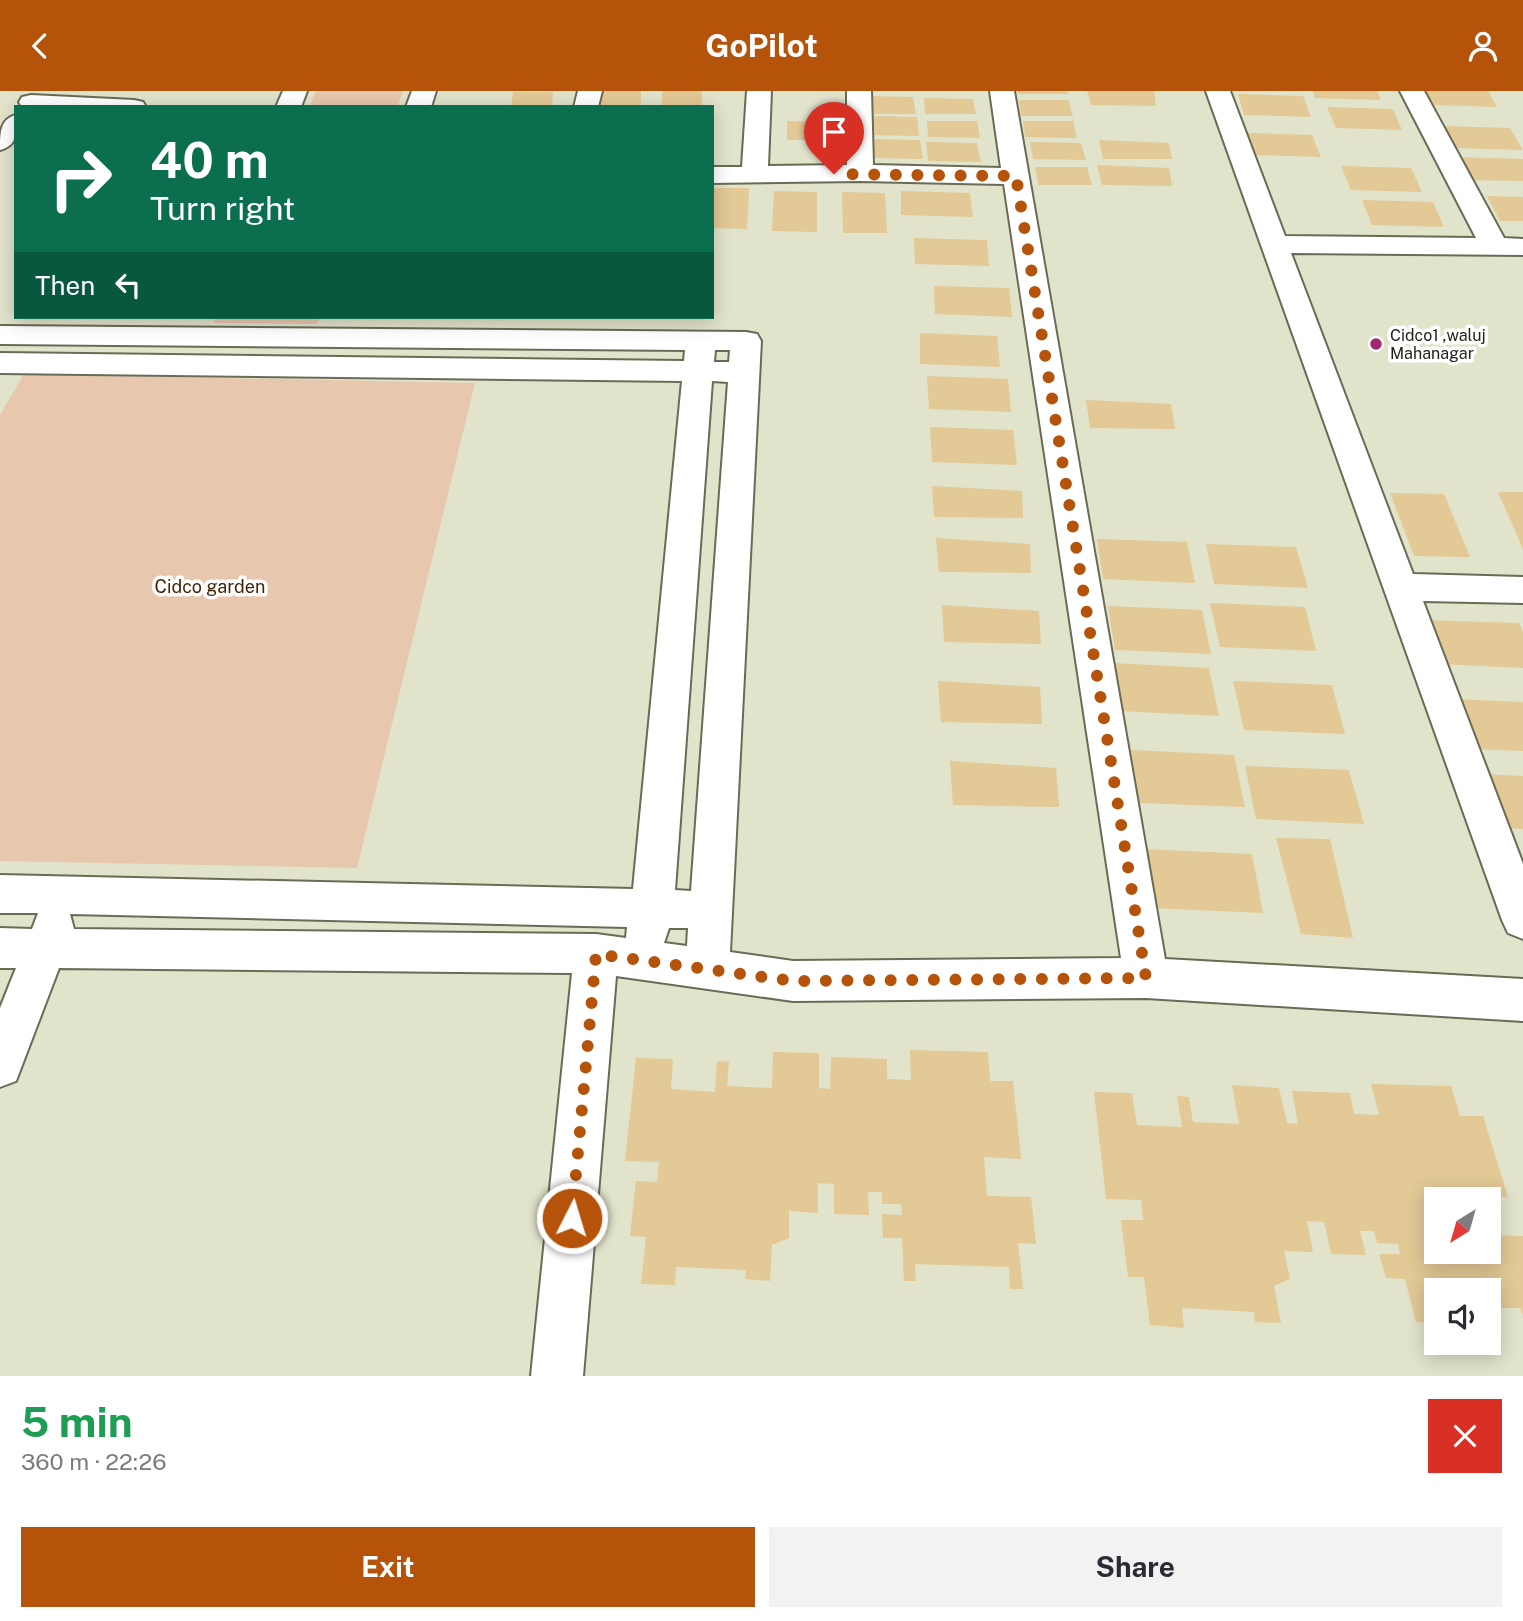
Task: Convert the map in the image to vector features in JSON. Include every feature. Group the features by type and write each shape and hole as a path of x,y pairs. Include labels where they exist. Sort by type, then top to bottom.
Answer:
{"street":[{"path":"755,175 758,91"},
{"path":"859,91 860,173"},
{"path":"1002,91 1146,978"},
{"path":"1218,91 1523,920"},
{"path":"1412,91 1494,246"},
{"path":"32,100 105,105"},
{"path":"0,142 14,124"},
{"path":"714,174 1016,176"},
{"path":"1274,244 1523,247"},
{"path":"0,335 185,327 340,328 699,356 744,372 707,968"},
{"path":"167,365 185,327"},
{"path":"326,367 340,328"},
{"path":"0,363 326,367 699,356"},
{"path":"557,1376 618,958 652,909 699,356"},
{"path":"1401,587 1523,590"},
{"path":"0,894 710,911"},
{"path":"0,1065 67,895"},
{"path":"0,949 618,958 793,981 1146,978 1523,1000"}],"green space":[{"path":"316,91 403,91 398,105 310,105"},
{"path":"214,319 319,319 317,324 213,323"},
{"name":"Cidco garden","path":"24,374 475,383 357,868 0,861 0,415"}],"building":[{"path":"602,91 641,91 641,105 601,105"},
{"path":"662,91 702,91 702,105 662,105"},
{"path":"1018,91 1067,91 1068,94 1018,94"},
{"path":"1087,91 1154,91 1156,106 1091,105"},
{"path":"1313,91 1377,91 1381,100 1315,98"},
{"path":"1424,91 1488,91 1497,107 1431,105"},
{"path":"513,92 553,92 552,105 511,105"},
{"path":"1238,94 1303,96 1311,117 1244,115"},
{"path":"864,96 913,97 916,114 865,114"},
{"path":"924,98 973,99 976,114 925,114"},
{"path":"1019,100 1068,100 1073,116 1021,116"},
{"path":"1327,107 1393,109 1402,130 1336,128"},
{"path":"866,116 917,117 919,136 867,135"},
{"path":"787,121 838,122 839,140 787,140"},
{"path":"927,121 977,121 980,138 928,137"},
{"path":"1023,121 1073,121 1077,138 1025,137"},
{"path":"1443,126 1510,128 1523,150 1454,148"},
{"path":"1245,133 1312,135 1321,157 1253,155"},
{"path":"869,139 920,140 923,159 870,158"},
{"path":"1099,140 1169,143 1172,159 1103,159"},
{"path":"926,142 977,143 981,162 928,161"},
{"path":"1030,142 1081,143 1086,160 1033,159"},
{"path":"1455,157 1523,159 1523,181 1467,180"},
{"path":"1097,165 1169,168 1172,186 1102,185"},
{"path":"1341,166 1411,168 1422,192 1351,190"},
{"path":"1035,167 1087,167 1092,185 1038,185"},
{"path":"714,188 749,188 747,229 714,228"},
{"path":"774,191 817,192 817,232 772,231"},
{"path":"901,191 970,193 973,217 901,215"},
{"path":"842,192 885,193 887,233 843,233"},
{"path":"1487,196 1523,197 1523,221 1500,221"},
{"path":"1362,200 1433,202 1444,227 1372,225"},
{"path":"914,238 987,240 989,266 915,264"},
{"path":"934,286 1009,288 1012,317 935,314"},
{"path":"920,333 997,336 1000,367 920,364"},
{"path":"927,376 1008,379 1011,412 929,409"},
{"path":"1086,400 1171,404 1175,429 1090,428"},
{"path":"930,427 1013,430 1017,465 932,462"},
{"path":"932,486 1022,491 1023,518 934,517"},
{"path":"1498,492 1523,492 1523,549 1502,501"},
{"path":"1390,493 1444,494 1470,557 1414,556"},
{"path":"936,538 1030,544 1031,573 939,572"},
{"path":"1097,539 1187,542 1195,583 1103,579"},
{"path":"1206,544 1296,547 1308,588 1214,584"},
{"path":"1210,603 1305,607 1316,651 1220,647"},
{"path":"942,605 1039,611 1041,644 944,642"},
{"path":"1108,606 1202,610 1211,654 1115,650"},
{"path":"1424,620 1519,623 1523,632 1523,668 1439,664"},
{"path":"1112,663 1209,668 1219,716 1119,711"},
{"path":"938,681 1040,687 1042,724 941,722"},
{"path":"1233,681 1332,685 1345,734 1244,730"},
{"path":"1453,699 1523,702 1523,751 1470,749"},
{"path":"1131,750 1234,755 1245,807 1139,803"},
{"path":"950,761 1056,768 1059,807 953,805"},
{"path":"1245,766 1349,770 1364,824 1256,819"},
{"path":"1482,774 1523,776 1523,829 1500,828"},
{"path":"1276,838 1330,839 1353,938 1301,934"},
{"path":"1143,849 1252,854 1263,913 1152,908"},
{"path":"910,1050 988,1052 990,1081 1013,1081 1021,1159 984,1157 987,1196 1031,1197 1036,1244 1018,1243 1023,1289 1010,1289 1009,1267 915,1264 916,1281 904,1281 902,1238 883,1238 882,1214 902,1215 901,1204 882,1204 882,1192 868,1192 869,1215 834,1214 834,1184 818,1183 818,1213 789,1211 789,1238 772,1245 770,1281 745,1279 746,1270 676,1267 675,1285 641,1284 646,1237 630,1236 636,1181 657,1182 659,1162 625,1161 636,1058 673,1059 671,1089 715,1092 717,1061 729,1062 727,1086 772,1088 773,1052 819,1053 819,1088 830,1089 831,1057 887,1059 887,1079 911,1080"},
{"path":"1371,1084 1451,1086 1460,1116 1483,1116 1508,1197 1502,1197 1502,1187 1424,1187 1424,1264 1501,1264 1502,1235 1523,1236 1523,1315 1520,1308 1501,1308 1501,1278 1424,1278 1424,1323 1416,1322 1405,1279 1386,1278 1379,1254 1400,1254 1398,1244 1377,1243 1374,1231 1360,1231 1366,1255 1331,1254 1324,1222 1307,1221 1313,1252 1284,1251 1290,1279 1274,1286 1281,1323 1255,1322 1254,1312 1182,1308 1184,1328 1150,1325 1144,1277 1128,1277 1121,1220 1143,1220 1141,1200 1106,1199 1094,1092 1132,1093 1137,1125 1182,1127 1177,1096 1189,1097 1193,1122 1239,1124 1232,1085 1279,1088 1287,1123 1298,1124 1292,1091 1350,1093 1354,1114 1379,1115"}],"place":[{"name":"Cidco1 ,waluj Mahanagar","path":"1376,344"}],"route":[{"path":"572,1218 596,954 793,981 1146,978 1016,176 834,174"}]}
